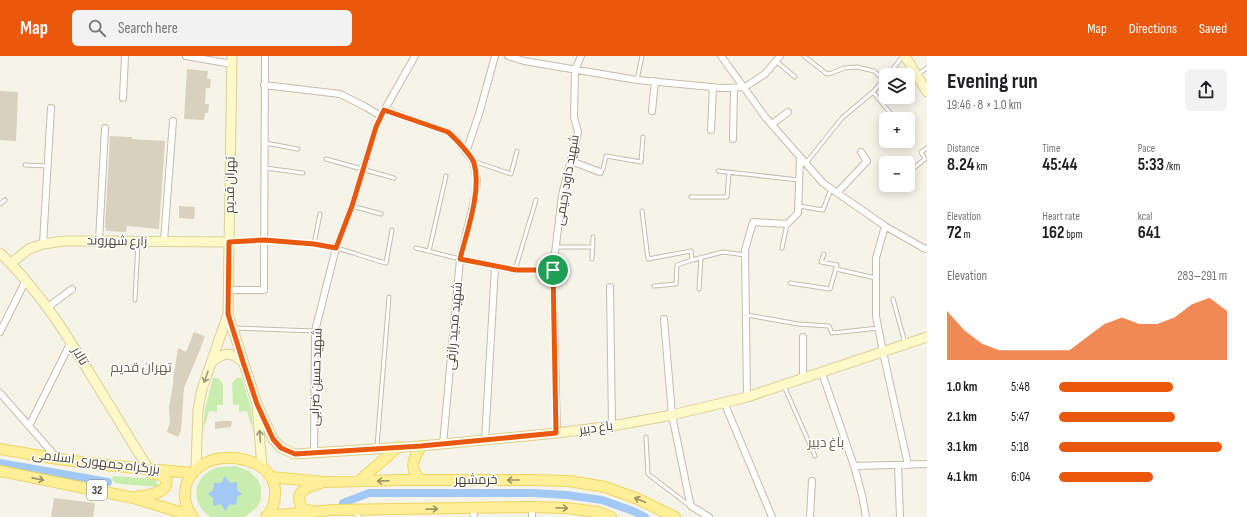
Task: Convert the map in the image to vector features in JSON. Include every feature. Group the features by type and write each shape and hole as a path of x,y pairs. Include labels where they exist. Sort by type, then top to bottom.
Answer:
{"main road":[{"path":"904,56 927,92"},
{"name":"تهران قدیم","path":"228,314 232,60"},
{"name":"زارع شهروند","path":"11,263 29,249 43,244 64,241 229,242"},
{"name":"تالار","path":"0,253 11,263 48,307 148,468"},
{"path":"228,314 257,404 262,468"},
{"path":"194,470 198,410 202,389 228,314"},
{"name":"باغ دبیر","path":"257,404 273,439 281,448 295,454 421,446 556,433 612,426 672,415 747,397 784,386 927,337"},
{"path":"211,363 217,358 230,354 243,362"},
{"path":"420,480 414,472 413,462 414,457 421,446"},
{"path":"359,481 398,447"},
{"name":"بزرگراه جمهوری اسلامی","path":"0,449 105,465 194,470"},
{"path":"194,470 214,460 227,457 239,458 262,468 271,477 276,493 272,509 266,516"},
{"path":"105,465 116,470 162,475 165,477 167,482 166,486 162,490 134,498"},
{"name":"32","path":"193,517 188,510 184,494 186,486 194,470"},
{"name":"بزرگراه جمهوری اسلامی","path":"0,472 134,498 193,517"},
{"name":"خرمشهر","path":"271,477 324,482 420,480 569,481 605,487 638,499 675,517"},
{"path":"316,514 302,508 299,503 299,496 303,490 308,487 324,482"},
{"path":"158,505 172,517"},
{"path":"266,516 316,514 332,510 532,512 566,508 598,512 611,517"}],"street":[{"path":"123,98 125,56"},
{"path":"186,56 232,60"},
{"path":"228,290 264,290 265,56"},
{"name":"شهید حسین ضرابی","path":"314,453 315,331 336,248 364,170 376,127 415,56"},
{"path":"466,152 479,114 495,56"},
{"path":"508,56 524,58 576,70 637,80 734,88 745,87 765,74 780,56"},
{"name":"شهید داود رحیمی","path":"556,433 553,270 562,195 572,161 578,132 574,117 576,70 581,56"},
{"path":"722,56 772,124 823,183 885,226 926,249"},
{"path":"652,111 655,81"},
{"path":"264,85 340,94 381,116"},
{"path":"711,130 713,87"},
{"path":"733,139 734,88"},
{"path":"43,244 51,108"},
{"path":"384,110 448,132 456,139 473,161"},
{"path":"772,124 788,112"},
{"path":"164,241 173,121"},
{"path":"99,241 105,128"},
{"path":"834,191 867,161 861,152"},
{"path":"747,397 745,250 753,222 787,224 798,213 800,157"},
{"name":"شهید مجید رازقی","path":"443,444 460,259 475,197 477,180 473,161"},
{"path":"572,161 600,172"},
{"path":"885,226 876,258 876,316 908,465"},
{"path":"460,259 516,270 553,270"},
{"path":"485,440 495,267"},
{"path":"0,332 26,280"},
{"path":"610,287 612,426"},
{"path":"48,307 72,289"},
{"path":"664,319 672,415 691,506 709,517"},
{"path":"803,337 803,379"},
{"path":"29,426 71,342"},
{"path":"822,373 854,466 866,517"},
{"path":"0,393 58,459"},
{"path":"724,402 772,517"},
{"path":"854,466 927,464"},
{"path":"898,465 900,517"},
{"path":"810,517 812,481"}],"lane":[{"path":"637,80 642,56"},
{"path":"804,56 827,74 844,68 857,67 879,74"},
{"path":"894,68 904,56"},
{"path":"776,61 795,77"},
{"path":"916,75 927,68"},
{"path":"806,163 842,118 879,85"},
{"path":"873,92 889,112"},
{"path":"600,172 603,169 606,156 640,162 643,137"},
{"path":"264,143 298,149"},
{"path":"915,167 925,158 921,152 927,148"},
{"path":"473,161 511,174 517,151"},
{"path":"326,159 394,178"},
{"path":"25,165 48,166"},
{"path":"264,168 303,173"},
{"path":"718,171 799,180"},
{"path":"691,197 727,197 729,172"},
{"path":"430,251 446,176"},
{"path":"798,206 823,210 834,191"},
{"path":"0,204 5,200"},
{"path":"516,270 536,200"},
{"path":"352,206 381,214"},
{"path":"642,212 648,259 691,251 692,260"},
{"path":"314,244 320,214"},
{"path":"782,248 787,224"},
{"path":"229,242 264,240 314,244 336,248 386,263 392,230"},
{"path":"592,258 593,237"},
{"path":"135,300 138,241"},
{"path":"556,247 593,246"},
{"path":"416,248 460,259"},
{"path":"654,286 676,284 677,264 723,252 745,255"},
{"path":"790,283 830,290 837,265 821,262 824,254"},
{"path":"699,289 701,258"},
{"path":"836,269 876,278"},
{"path":"377,448 389,297"},
{"path":"893,299 906,344"},
{"path":"746,314 798,324 829,326 832,333 879,328"},
{"path":"233,328 315,331"},
{"path":"784,386 815,456"},
{"path":"646,437 648,474 691,506"},
{"path":"345,510 353,512 360,517"}],"green space":[{"path":"213,378 218,378 223,383 223,405 217,405 217,412 209,411 203,431 205,409"},
{"path":"237,378 242,378 251,409 253,431 247,411 239,412 239,405 233,405 232,383"},
{"path":"235,466 249,471 257,479 261,487 261,499 257,507 245,517 211,517 204,512 197,499 196,492 198,485 206,473 213,469"},
{"path":"113,476 155,479 159,487 116,483 112,480"}],"water":[{"path":"225,476 230,483 237,482 237,490 242,494 237,497 236,505 230,504 225,511 221,504 213,506 213,498 208,494 213,490 214,483 221,483"}],"building":[{"path":"187,69 208,71 207,79 211,79 210,88 206,88 205,104 209,104 208,113 205,113 204,120 184,119"},
{"path":"0,91 18,92 16,141 0,140"},
{"path":"110,136 165,141 159,229 127,226 126,232 107,231 105,227"},
{"path":"179,206 195,207 194,219 179,218"},
{"path":"194,332 205,336 184,388 181,431 178,437 167,432 170,422 169,408 173,379 178,348 186,352"},
{"path":"232,421 231,427 215,429 215,422"},
{"path":"54,498 95,503 93,517 51,517"}],"waterway":[{"path":"0,463 108,482"},
{"path":"343,503 369,493 533,493 567,495 602,500 645,517"}],"district":[{"name":"تهران قدیم","path":"141,367"},
{"name":"باغ دبیر","path":"826,442"}],"route":[{"path":"384,110 448,132 456,139 473,161 477,180 475,197 460,259 516,270 553,270 556,433 421,446 295,454 281,448 273,439 257,404 228,314 229,242 264,240 314,244 336,248 364,170 366,158 376,127 384,110"}]}
